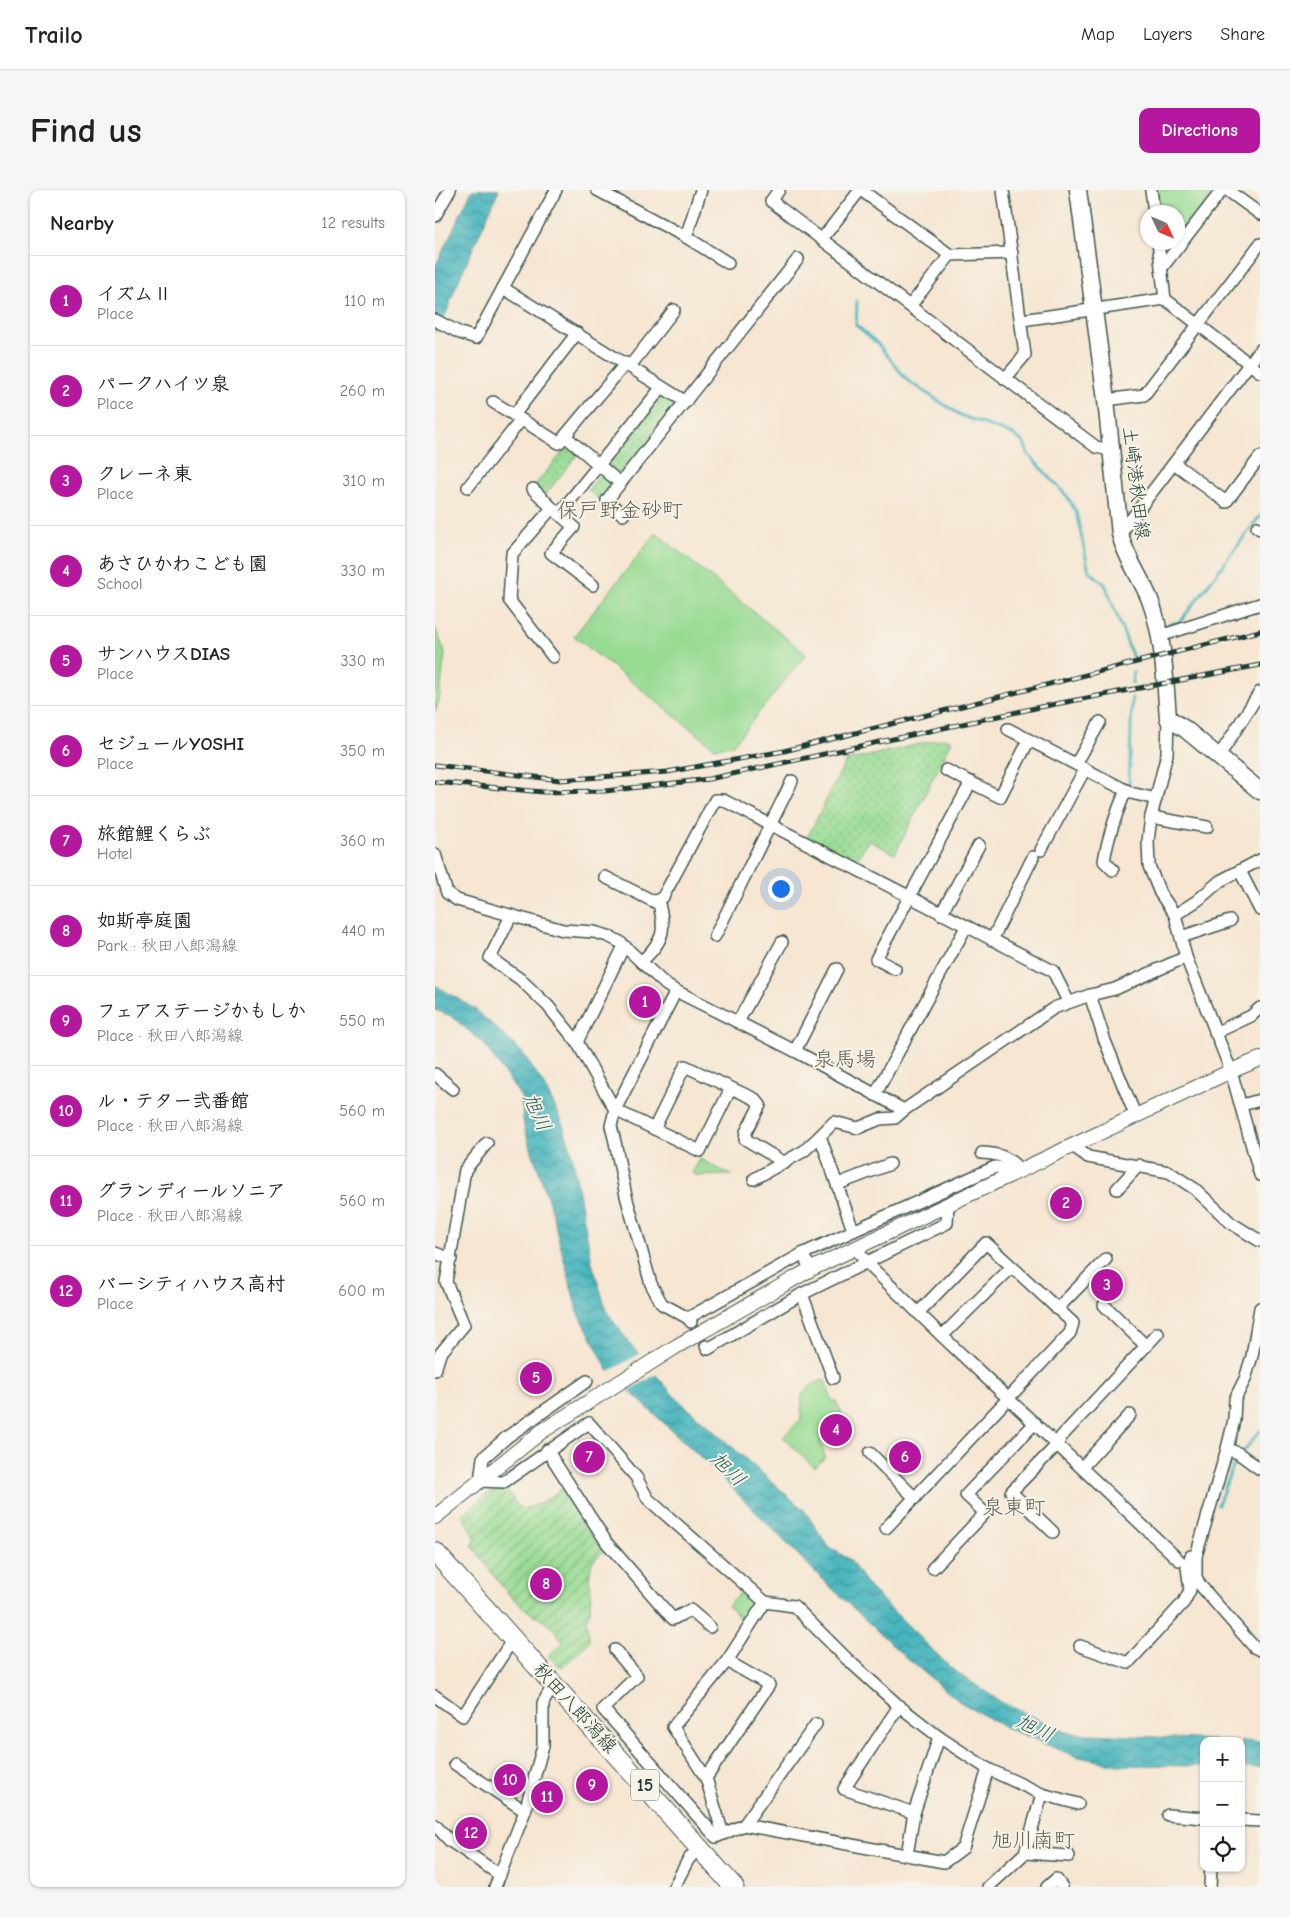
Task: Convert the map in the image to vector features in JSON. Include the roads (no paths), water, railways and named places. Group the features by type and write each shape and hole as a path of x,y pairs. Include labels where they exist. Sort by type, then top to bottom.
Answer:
{"main road":[{"name":"土崎港秋田線","path":"1078,190 1106,400 1120,534 1125,553 1150,600 1160,636 1168,718"},
{"path":"1168,718 1185,729 1260,791"},
{"name":"秋田八郎潟線","path":"435,1552 734,1887"}],"street":[{"path":"435,216 449,190"},
{"path":"435,320 476,338 556,190"},
{"path":"597,190 728,263"},
{"path":"686,238 701,190"},
{"path":"779,190 771,201 1096,447 1110,450"},
{"path":"822,239 861,190 950,255 1012,252"},
{"path":"1003,190 1022,320 1025,355 1005,379"},
{"path":"1151,190 1153,205"},
{"path":"1161,269 1221,190"},
{"path":"1227,190 1260,214"},
{"path":"1106,400 1144,395 1260,244"},
{"path":"1159,250 1165,299 1260,372"},
{"path":"910,306 950,255"},
{"path":"623,515 607,500 798,259"},
{"path":"503,288 628,364 686,402"},
{"path":"1022,320 1165,299"},
{"path":"493,402 559,443 674,310"},
{"path":"468,487 577,333"},
{"path":"1120,534 1260,350"},
{"path":"553,657 509,600 512,554 598,465 662,386"},
{"path":"565,436 620,483"},
{"path":"1174,462 1226,502 1260,457"},
{"path":"533,489 574,527 551,553 593,585"},
{"path":"1160,636 1260,604"},
{"path":"1219,756 1260,692"},
{"path":"1168,718 1167,754 1151,817 1148,841 1149,866 1160,893 1175,915 1186,957 1231,1071 1258,1162 1260,1175"},
{"path":"991,940 1037,854 1100,722"},
{"path":"1008,729 1126,790 1157,799"},
{"path":"945,770 1001,797 1029,740"},
{"path":"715,936 792,781"},
{"path":"895,969 876,959 971,782"},
{"path":"1113,870 1104,861 1113,822 1126,790"},
{"path":"605,877 655,902 663,897 715,800 723,800 1053,971 1068,1001"},
{"path":"1151,817 1207,827"},
{"path":"941,914 979,845"},
{"path":"435,854 447,892 467,905 563,930 594,932 608,936 624,946 676,991 795,1051 904,1110"},
{"path":"1175,915 1198,900 1220,881 1260,860"},
{"path":"1241,870 1260,910"},
{"path":"641,962 662,938 664,922 658,900"},
{"path":"511,916 490,958 495,964 520,979 548,1006 577,1042 615,1110 700,1151 731,1088"},
{"path":"1181,937 1230,921"},
{"path":"875,1095 966,927"},
{"path":"738,1022 782,942"},
{"path":"577,1042 624,946"},
{"path":"754,1179 804,1151 835,1122 858,1128 880,1119 895,1118 944,1081 1054,1008 1068,1001 1115,989 1186,957"},
{"path":"795,1051 837,969"},
{"path":"676,991 615,1110 611,1126 626,1196 651,1284 662,1304 689,1320 803,1254 853,1230 995,1168 1021,1170"},
{"path":"1090,995 1105,1041 1136,1117"},
{"path":"1215,1033 1251,1016 1260,1008"},
{"path":"435,1517 541,1432 672,1349 811,1269 1260,1059"},
{"path":"655,1129 685,1066 755,1099 759,1105 746,1132 745,1140 785,1163"},
{"path":"435,1074 453,1089"},
{"path":"1242,1105 1260,1100"},
{"path":"820,1136 853,1230"},
{"path":"435,1370 440,1354 464,1324 446,1282 465,1170 487,1143"},
{"path":"1073,1146 1088,1157 1169,1172 1195,1189 1231,1223 1260,1241"},
{"path":"982,1153 1001,1154 1012,1160 1021,1170"},
{"path":"837,1184 890,1164"},
{"path":"1117,1189 1139,1165"},
{"path":"706,1346 708,1349 802,1294 947,1223 948,1205"},
{"path":"886,1528 1069,1334 1073,1323 986,1243 918,1312"},
{"path":"856,1249 942,1336 1179,1560"},
{"path":"435,1253 451,1259"},
{"path":"803,1254 811,1269"},
{"path":"1057,1308 1106,1258"},
{"path":"942,1336 1011,1268"},
{"path":"802,1294 833,1378"},
{"path":"1104,1305 1146,1346"},
{"path":"1260,1308 1252,1356 1245,1379 1235,1399 1236,1453 1196,1556 1196,1577 1200,1586 1253,1647 1260,1650"},
{"path":"1053,1532 1011,1492 1058,1444 1061,1437 1158,1333"},
{"path":"480,1481 483,1458 507,1436 587,1381"},
{"path":"1082,1467 1130,1415"},
{"path":"480,1481 504,1482 547,1450 589,1423 636,1477 648,1499 765,1602 795,1606 899,1706 939,1737 988,1769 1042,1794 1078,1804"},
{"path":"933,1568 985,1513 966,1495 1035,1423"},
{"path":"547,1450 607,1543 673,1619 690,1610 710,1627"},
{"path":"870,1453 915,1498"},
{"path":"1236,1453 1260,1470"},
{"path":"1080,1646 1127,1663 1185,1602 1190,1590 1187,1567 1191,1556 1196,1556"},
{"path":"723,1834 706,1778 673,1727 727,1661 765,1602"},
{"path":"435,1696 463,1716 513,1639"},
{"path":"615,1650 637,1676 603,1709 716,1838 744,1825 816,1724"},
{"path":"706,1778 769,1685 727,1661"},
{"path":"495,1887 525,1811 543,1746 543,1703 554,1684"},
{"path":"899,1706 844,1789 914,1813"},
{"path":"907,1855 914,1813 939,1737"},
{"path":"455,1764 525,1811"},
{"path":"744,1825 944,1862 963,1848 988,1769"},
{"path":"988,1887 1025,1854 1042,1794"},
{"path":"664,1807 679,1795"},
{"path":"1168,1815 1200,1818"},
{"path":"1245,1820 1260,1821"},
{"path":"435,1825 450,1841 500,1874"},
{"path":"674,1887 688,1860 699,1847"},
{"path":"1025,1854 1069,1856"},
{"path":"1210,1887 1211,1872"},
{"path":"1047,1887 1056,1879 1062,1887"}],"water":[{"path":"472,190 499,190 455,289 447,312 435,333 435,267"},
{"name":"旭川","path":"435,985 475,1009 522,1052 545,1087 561,1119 571,1149 592,1263 607,1312 631,1345 674,1396 804,1510 828,1546 850,1560 867,1585 951,1668 1001,1702 1069,1733 1200,1739 1200,1766 1117,1765 1075,1756 1006,1728 960,1702 904,1656 823,1580 710,1466 609,1372 577,1310 551,1209 524,1127 521,1097 484,1044 451,1016 435,1010"},
{"path":"1245,1741 1260,1742 1260,1767 1245,1767"}],"waterway":[{"path":"857,301 856,325 877,343 907,380 960,415 1014,435 1024,443 1028,454 1067,496 1076,512 1089,571 1105,584 1133,658"},
{"path":"1169,624 1180,622 1260,516"},
{"path":"1132,683 1133,672"},
{"path":"1129,787 1132,698"},
{"path":"1218,1504 1235,1462 1260,1431"}],"railway":[{"path":"435,765 560,780 667,772 784,751 1260,631"},
{"path":"435,782 543,792 605,791 709,779 1040,707 1260,665"}],"place":[{"name":"イズムⅡ","path":"645,1002"},
{"name":"パークハイツ泉","path":"1066,1203"},
{"name":"クレーネ東","path":"1107,1285"},
{"name":"サンハウスDIAS","path":"536,1378"},
{"name":"あさひかわこども園","path":"836,1430"},
{"name":"旅館鯉くらぶ","path":"589,1457"},
{"name":"セジュールYOSHI","path":"905,1457"},
{"name":"如斯亭庭園","path":"546,1584"},
{"name":"ル・テター弐番館","path":"510,1780"},
{"name":"フェアステージかもしか","path":"592,1785"},
{"name":"グランディールソニア","path":"547,1797"},
{"name":"バーシティハウス高村","path":"471,1833"}],"district":[{"name":"保戸野金砂町","path":"620,510"},
{"name":"泉馬場","path":"845,1059"},
{"name":"泉東町","path":"1014,1507"},
{"name":"旭川南町","path":"1033,1840"}]}
